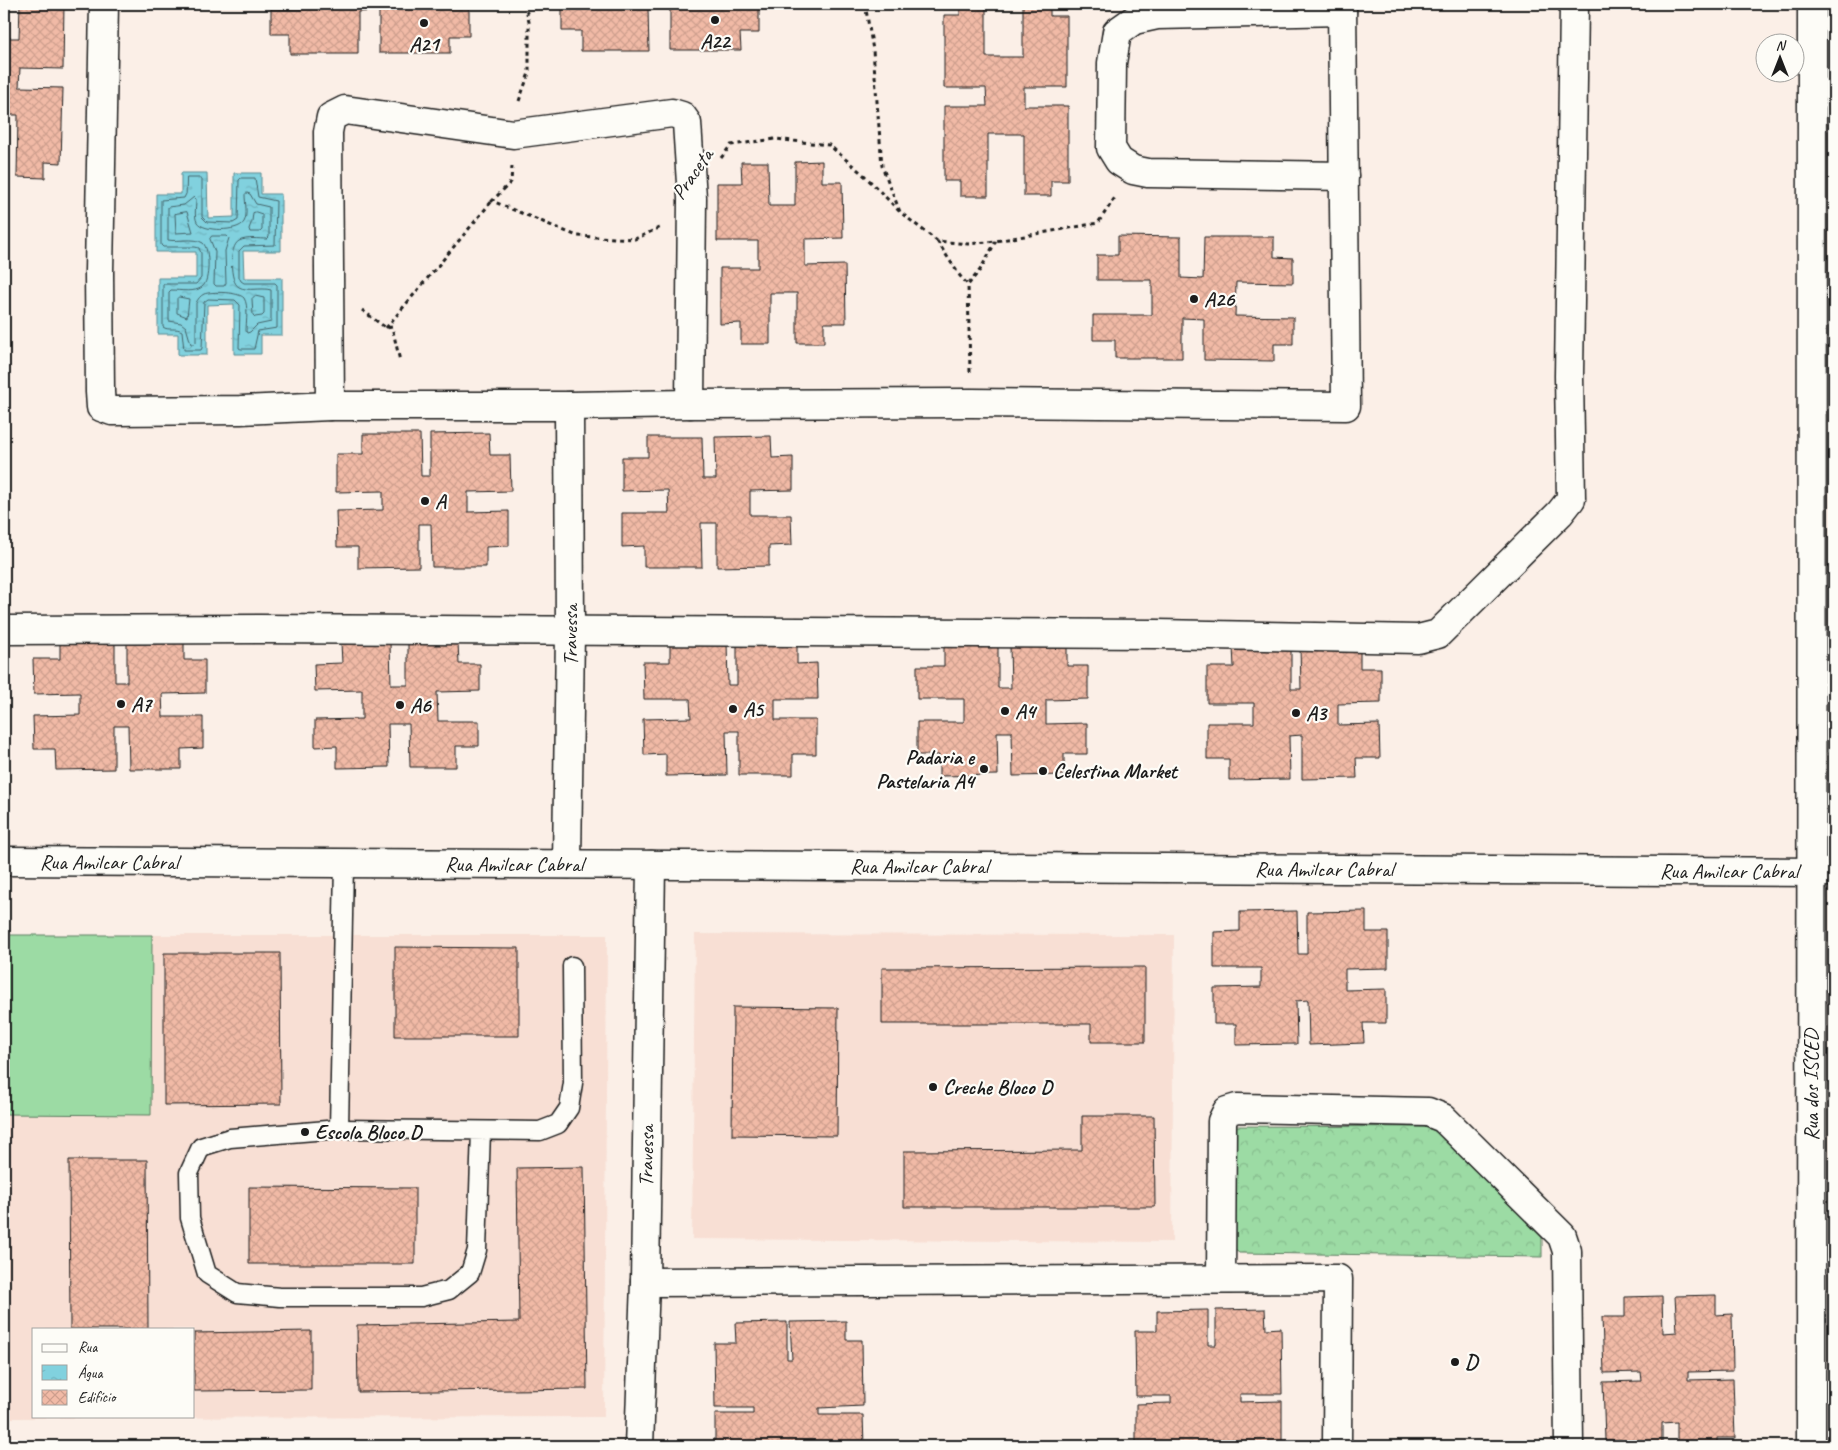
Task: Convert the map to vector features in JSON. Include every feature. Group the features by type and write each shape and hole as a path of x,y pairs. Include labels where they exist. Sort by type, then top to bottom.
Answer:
{"street":[{"path":"104,4 99,272 101,407 112,412 241,410 330,406 971,402 1346,406 1344,176 1342,8 1157,15 1134,20 1117,32 1112,63 1111,148 1119,161 1133,170 1148,173 1344,176"},
{"path":"4,630 270,629 1158,634 1418,640 1438,634 1560,514 1571,499 1568,376 1574,4"},
{"name":"Rua dos ISCED","path":"1811,1446 1823,872 1812,4"},
{"path":"330,406 328,132 331,117 345,110 512,134 672,114 682,116 687,123 692,198 690,404"},
{"name":"Travessa","path":"567,864 570,631 569,406"},
{"name":"Rua Amilcar Cabral","path":"4,861 1823,872"},
{"name":"Travessa","path":"639,1446 644,1282 651,865"},
{"path":"1221,1279 1222,1121 1226,1111 1237,1108 1428,1112 1443,1118 1562,1236 1567,1251 1569,1446"},
{"path":"644,1282 1338,1279 1337,1446"}],"lane":[{"path":"339,1129 344,863"},
{"path":"481,1131 477,1250 470,1272 449,1290 421,1297 280,1297 237,1293 207,1274 190,1218 190,1173 201,1147 230,1138 339,1129 540,1131 558,1124 569,1108 573,1083 572,966"}],"path":[{"path":"386,328 492,201 511,182 511,121 529,72 529,22 525,4"},
{"path":"865,4 873,50 882,166 900,212"},
{"name":"Praceta","path":"720,159 731,145 775,139 829,145 865,176 900,212 937,241 968,286"},
{"path":"937,241 968,244 996,241 1098,223 1133,170"},
{"name":"Praceta","path":"492,201 577,236 635,239 678,219 692,198"},
{"path":"971,402 968,286 980,270 996,241"},
{"path":"329,285 386,328 392,327 400,361"}],"shaded area":[{"name":"Creche Bloco D","path":"695,934 1174,935 1172,1242 692,1239"},
{"name":"Escola Bloco D","path":"4,935 607,935 604,1417 195,1418 195,1328 32,1328 32,1418 4,1418"}],"green space":[{"path":"4,935 152,935 151,1115 4,1114"},
{"path":"1233,1126 1434,1127 1542,1231 1542,1257 1239,1253 1229,1245"}],"water":[{"path":"181,173 207,173 208,218 234,217 234,173 261,173 261,194 281,194 281,251 243,251 244,278 282,278 282,335 261,335 261,354 234,354 234,304 207,305 207,355 178,355 178,334 158,334 158,278 196,278 196,252 156,252 156,194 181,194"}],"building":[{"path":"20,4 64,4 63,69 20,68 19,87 63,88 61,163 45,162 45,178 17,177 18,115 4,115 4,38 19,38"},
{"name":"A21","path":"328,4 411,4 411,9 469,8 469,36 450,36 450,53 379,53 379,11 358,12 358,54 290,54 290,34 271,34 271,9 328,9"},
{"name":"A22","path":"618,4 759,5 759,33 740,33 741,50 670,50 670,9 648,9 649,51 581,51 581,31 562,31 562,6 618,6"},
{"path":"960,4 986,4 986,57 1023,57 1023,4 1050,4 1050,16 1067,16 1067,87 1024,87 1024,106 1068,106 1068,181 1051,181 1051,196 1024,196 1024,134 988,134 988,196 960,196 960,181 944,181 944,106 987,106 986,88 944,88 944,15 960,15"},
{"path":"822,161 822,182 842,182 843,238 805,239 805,266 845,265 846,323 824,323 824,343 797,343 797,293 770,293 770,344 741,344 741,323 720,324 720,268 758,268 758,241 717,241 717,183 742,183 741,162 768,162 769,206 795,206 795,162"},
{"name":"A26","path":"1118,236 1181,237 1181,278 1203,279 1204,237 1274,237 1274,257 1293,258 1293,283 1236,282 1235,316 1293,317 1293,344 1274,344 1274,361 1204,360 1204,319 1182,318 1182,358 1115,358 1115,340 1093,340 1093,315 1152,315 1152,280 1097,280 1097,255 1118,255"},
{"name":"A","path":"489,433 490,455 510,455 511,491 468,492 468,512 509,511 509,546 486,547 486,567 432,567 431,524 419,524 419,567 358,568 358,547 337,547 336,511 383,510 383,491 336,492 336,454 363,454 363,434 420,434 421,476 430,476 430,434"},
{"path":"771,436 772,458 793,457 793,490 750,491 750,515 791,515 792,545 769,546 769,566 717,567 717,523 701,523 702,567 644,567 644,546 622,547 622,513 669,513 668,490 622,491 622,457 648,457 648,437 702,437 703,479 716,479 715,437"},
{"name":"A7","path":"184,638 184,660 205,660 205,693 162,694 163,717 203,717 203,748 181,749 181,769 129,769 128,726 114,726 114,769 56,770 55,749 34,749 33,716 80,715 80,693 34,694 33,659 60,659 60,639 115,639 115,682 127,682 127,639"},
{"name":"A6","path":"458,642 459,664 480,664 480,691 437,692 438,721 479,721 479,746 456,746 456,767 410,767 409,724 388,724 389,767 337,768 337,746 315,747 315,720 362,719 362,690 315,691 314,664 342,663 341,643 390,643 391,685 408,685 408,643"},
{"name":"A5","path":"727,642 728,685 737,685 737,642 797,642 797,664 817,663 818,699 775,699 775,720 816,720 816,754 793,754 793,775 739,775 739,731 726,731 727,775 666,776 666,754 644,755 643,719 691,718 690,699 644,699 643,662 670,662 670,643"},
{"name":"A4","path":"1067,645 1067,666 1088,666 1088,699 1046,700 1046,724 1087,723 1087,754 1064,754 1064,775 1013,776 1012,732 997,732 998,775 939,776 939,755 917,755 917,722 964,722 964,699 917,699 917,666 944,666 944,646 998,646 998,688 1011,688 1010,646"},
{"name":"A3","path":"1360,646 1360,668 1381,668 1381,703 1338,704 1338,725 1379,724 1380,758 1356,758 1357,778 1302,779 1302,735 1289,736 1290,779 1229,780 1229,759 1207,759 1207,723 1254,723 1254,703 1207,703 1207,667 1234,667 1233,647 1291,647 1291,689 1301,689 1300,647"},
{"path":"1297,911 1298,954 1307,954 1307,912 1366,911 1366,932 1388,932 1388,968 1345,969 1345,990 1386,989 1386,1023 1363,1023 1364,1043 1309,1045 1308,1000 1296,1001 1297,1044 1236,1045 1236,1024 1214,1024 1214,988 1261,987 1261,968 1214,968 1214,932 1240,931 1240,912"},
{"path":"395,947 519,948 519,1036 395,1036"},
{"path":"164,953 280,953 281,1104 164,1105"},
{"path":"1145,967 1145,1042 1091,1042 1091,1024 882,1024 882,968"},
{"path":"733,1007 838,1008 837,1136 732,1135"},
{"path":"1082,1116 1154,1116 1155,1207 904,1207 904,1151 1082,1150"},
{"path":"69,1160 147,1160 148,1328 70,1328"},
{"path":"584,1167 587,1389 358,1392 357,1325 519,1322 517,1168"},
{"path":"249,1187 415,1188 415,1264 249,1264"},
{"path":"1716,1295 1716,1315 1732,1314 1733,1371 1688,1372 1688,1380 1733,1379 1735,1438 1717,1438 1717,1446 1677,1446 1677,1422 1662,1423 1662,1446 1621,1446 1621,1440 1605,1440 1603,1382 1642,1381 1641,1372 1604,1373 1602,1317 1625,1317 1625,1297 1662,1296 1663,1333 1677,1332 1675,1296"},
{"path":"1265,1309 1266,1329 1281,1328 1282,1394 1240,1394 1240,1402 1282,1401 1282,1446 1136,1446 1136,1404 1171,1403 1171,1396 1136,1396 1135,1331 1157,1331 1157,1311 1208,1310 1208,1345 1216,1345 1216,1310"},
{"path":"846,1321 846,1340 862,1340 863,1406 819,1408 819,1415 863,1415 864,1446 715,1446 715,1414 753,1414 753,1408 715,1408 714,1343 736,1343 735,1323 787,1322 787,1359 792,1359 790,1322"},
{"path":"311,1331 311,1390 195,1391 195,1333"}],"place":[{"name":"A22","path":"715,20"},
{"name":"A21","path":"424,23"},
{"name":"A26","path":"1194,299"},
{"name":"A","path":"425,501"},
{"name":"A7","path":"121,704"},
{"name":"A6","path":"400,705"},
{"name":"A5","path":"733,709"},
{"name":"A4","path":"1005,711"},
{"name":"A3","path":"1296,713"},
{"name":"Padaria e Pastelaria A4","path":"984,769"},
{"name":"Celestina Market","path":"1043,771"},
{"name":"Creche Bloco D","path":"933,1087"},
{"name":"Escola Bloco D","path":"305,1132"},
{"name":"D","path":"1455,1362"}]}
